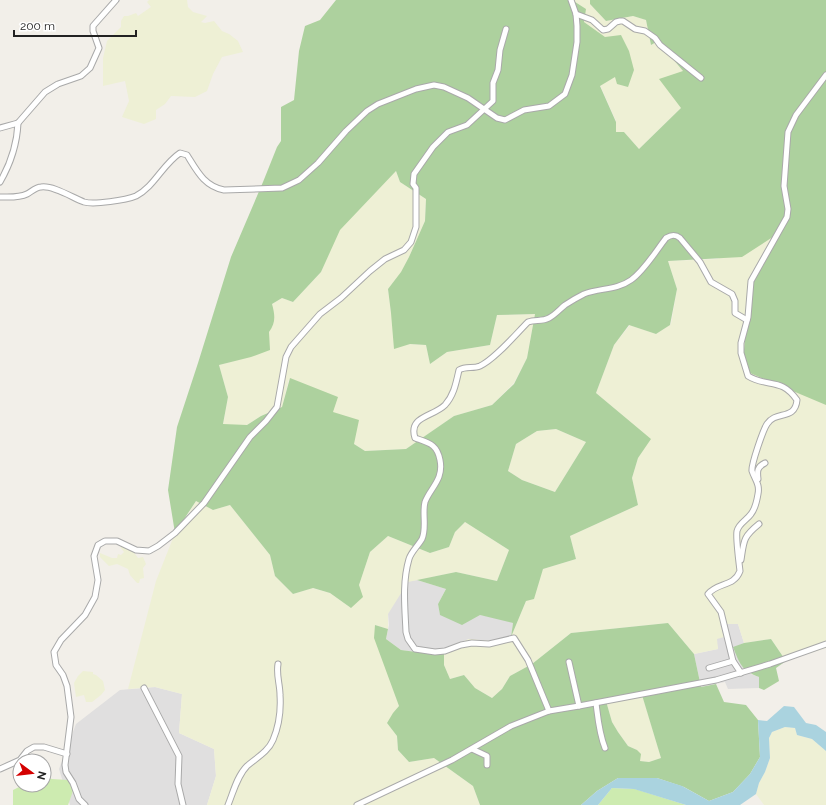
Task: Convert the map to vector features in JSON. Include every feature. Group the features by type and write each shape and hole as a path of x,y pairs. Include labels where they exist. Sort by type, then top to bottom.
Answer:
{"street":[{"path":"0,128 18,123 45,92 58,84 81,76 90,68 99,48 92,31 93,26 116,0"},
{"path":"0,197 19,197 40,186 54,189 85,202 121,200 136,196 145,189 180,153 187,155 202,178 208,184 216,188 224,190 282,188 299,180 305,175 367,111 378,104 416,89 434,85 444,87 468,98 497,118 505,120 524,110 549,106 565,94 572,76 577,42 577,26 576,14 571,0"},
{"path":"576,14 592,20 603,30 608,29 616,22 623,21 636,29 645,31 701,78"},
{"path":"85,805 79,799 73,783 66,772 71,717 67,686 63,675 56,665 54,652 61,640 85,614 94,597 98,580 94,556 98,545 105,541 117,541 136,550 149,551 175,533 204,503 250,437 277,407 286,357 291,347 320,314 341,298 385,259 404,250 411,242 416,227 416,188 413,184 414,174 425,157 440,139 448,132 467,125 483,109 493,102 493,83 498,70 500,50 506,29"},
{"path":"759,484 752,470 752,462 766,425 774,417 784,416 792,412 796,407 797,400 791,391 782,386 753,379 748,376 741,353 741,343 747,320 751,281 787,217 788,209 784,186 788,132 796,115 826,75"},
{"path":"0,182 14,153 18,123"},
{"path":"549,711 528,660 514,638 489,644 472,643 461,645 445,652 435,652 416,648 408,640 406,632 405,579 410,557 423,537 425,502 438,480 440,466 437,449 431,444 415,438 413,432 416,421 436,412 445,404 454,390 459,370 463,367 478,367 490,360 528,322 532,320 542,321 549,318 566,304 585,294 619,286 630,280 637,274 666,238 670,236 677,236 680,238 700,262 712,282 732,294 735,301 735,313 747,320"},
{"path":"740,570 737,531 754,509 759,484 757,470 765,463"},
{"path":"741,673 733,660 721,612 708,594 712,589 734,580 737,577 740,570 744,540 759,524"},
{"path":"357,805 452,760 511,726 549,711 716,680 826,644"},
{"path":"709,668 733,660"},
{"path":"569,662 579,706"},
{"path":"228,805 241,774 246,767 262,754 272,742 280,709 280,694 277,674 278,664"},
{"path":"144,688 179,756 178,784 182,805"},
{"path":"596,703 598,726 605,748"},
{"path":"0,769 20,760 27,751 34,747 44,747 67,754"},
{"path":"472,749 487,756 487,766"}],"shaded area":[{"path":"417,580 446,589 438,604 440,614 451,619 480,615 502,619 513,623 511,637 491,641 469,639 432,654 401,650 386,639 389,625 388,613 408,581"},
{"path":"720,624 738,624 744,643 733,648 751,674 759,677 759,688 728,689 725,682 701,687 694,654 718,649 716,639"},
{"path":"155,687 182,694 179,733 214,749 216,776 207,805 70,805 59,769 76,724 120,690"}],"green space":[{"path":"149,0 187,0 188,7 193,12 207,16 201,22 205,23 214,21 222,31 238,41 243,52 222,57 213,74 207,91 195,97 171,96 165,104 156,110 156,119 144,124 122,117 129,101 125,81 103,86 103,58 107,41 121,27 121,21 124,16 136,13 138,16 151,7 147,2"},
{"path":"336,0 572,0 586,9 584,22 605,37 621,35 629,51 634,70 628,87 617,84 615,77 600,86 616,122 616,132 624,132 639,149 681,108 659,79 683,71 658,41 651,45 646,20 633,16 606,21 590,4 590,0 826,0 826,405 750,373 743,359 751,281 782,231 742,257 668,261 677,289 670,325 656,334 629,325 614,345 596,393 651,439 638,458 632,478 638,505 570,536 576,559 543,569 534,599 526,601 511,637 513,623 480,615 462,625 440,615 438,604 446,589 417,580 456,572 497,581 509,550 465,522 455,532 449,547 430,553 388,536 370,552 359,585 363,597 351,608 330,593 313,588 293,594 275,576 270,555 230,505 213,510 196,501 175,533 168,490 177,427 231,257 277,147 281,141 281,107 294,100 299,51 305,26 320,20","holes":["396,171 400,182 426,199 425,221 401,272 388,289 394,349 410,344 426,345 430,364 447,352 490,345 497,315 535,314 527,358 514,384 492,405 454,416 406,449 365,451 354,444 359,420 333,412 338,397 290,378 282,407 261,416 247,425 223,424 228,397 219,365 251,357 270,350 269,332 273,325 274,319 272,304 282,298 293,302 321,272 340,230","556,429 586,442 555,492 522,480 508,471 516,444 537,431"]},
{"path":"572,0 590,0 590,4 606,21 633,16 646,20 651,45 658,41 684,72 681,108 639,149 624,132 616,132 616,121 600,85 615,77 605,38 584,22"},
{"path":"396,171 400,182 426,199 425,221 401,273 388,289 391,313 410,344 426,345 430,364 447,352 490,345 497,315 535,314 527,358 514,383 492,405 454,416 406,449 365,451 354,444 333,413 289,379 282,407 261,416 247,425 223,425 228,397 219,365 248,357 269,332 272,304 282,298 293,302 321,272 339,230"},
{"path":"783,230 751,281 826,405 826,648 786,661 771,639 744,643 738,624 720,624 724,637 717,639 718,649 694,654 668,623 571,633 532,664 510,676 502,689 492,698 475,688 464,675 450,679 444,665 444,649 469,639 491,641 511,637 526,601 543,569 576,559 570,536 638,505 632,478 638,458 650,439 596,393 614,345 630,325 656,334 671,324 677,289 668,261 717,259"},
{"path":"556,429 586,442 555,492 522,480 508,471 516,444 537,431"},
{"path":"196,501 213,510 230,505 270,555 275,576 293,594 312,588 330,593 351,608 370,552 388,536 430,553 449,547 455,532 465,522 509,550 497,581 456,572 408,582 388,614 388,629 375,625 399,706 387,723 397,736 398,750 409,762 434,758 473,786 480,805 207,805 216,776 214,749 179,733 182,694 155,687 128,689 156,581 175,533"},
{"path":"120,546 130,547 138,558 143,557 146,564 143,568 144,578 140,579 139,583 137,583 130,575 128,569 117,564 109,566 100,557 100,553 112,558 117,558 118,554 121,555 124,552"},
{"path":"668,623 694,654 701,687 716,684 724,702 746,705 758,720 760,757 750,774 733,792 709,801 684,787 657,778 618,778 597,791 581,805 480,805 473,786 434,758 409,762 398,750 397,736 387,723 399,706 374,638 375,625 388,629 386,639 401,650 432,654 444,649 444,665 450,679 464,675 475,688 492,698 502,689 510,676 532,664 571,633","holes":["642,695 661,758 649,762 640,761 641,754 637,750 628,746 612,722 606,701"]},
{"path":"771,639 786,661 776,668 779,681 764,690 759,688 759,677 748,672 742,666 733,647 744,643"},
{"path":"83,671 93,672 93,674 103,681 105,690 92,702 86,702 84,695 76,697 74,683"},
{"path":"642,694 661,758 649,762 640,761 637,750 628,746 618,732 612,722 606,701"},
{"path":"785,727 795,728 797,735 812,739 826,751 826,805 764,805 756,794 770,758 769,738 772,732"},
{"path":"52,779 68,780 73,791 68,805 13,805 13,793 52,793"},
{"path":"612,788 635,789 686,805 598,805"}],"water":[{"path":"784,706 794,707 806,723 816,725 826,732 826,751 812,739 797,735 795,728 785,727 772,732 769,738 770,758 756,794 740,805 686,805 634,789 612,788 598,805 581,805 597,791 618,778 657,778 682,786 709,801 733,792 750,774 760,757 758,720 767,721"}]}
